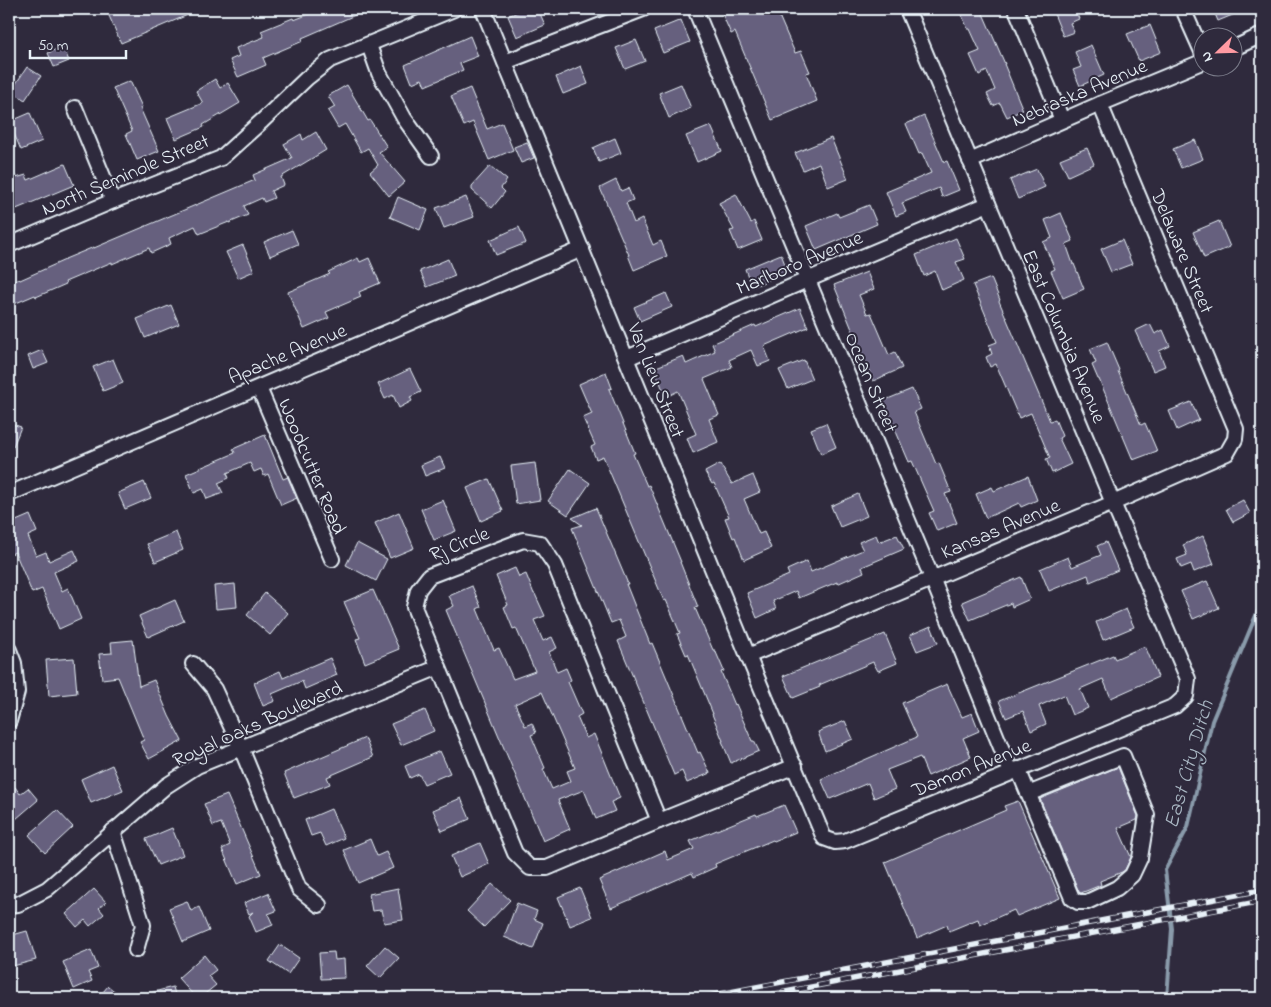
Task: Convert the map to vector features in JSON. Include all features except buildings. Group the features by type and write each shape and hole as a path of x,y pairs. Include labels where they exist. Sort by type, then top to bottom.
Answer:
{"street":[{"name":"North Seminole Street","path":"9,245 221,158 262,122 307,78 330,60 454,9"},
{"name":"Van Lieu Street","path":"483,9 748,656 795,766"},
{"path":"505,62 643,9"},
{"name":"Ocean Street","path":"695,9 932,578 1072,898 1078,902 1087,902 1117,888 1132,875 1140,858 1147,815 1123,756 1028,794"},
{"name":"East Columbia Avenue","path":"907,9 1188,679"},
{"path":"1016,9 1062,120"},
{"path":"1183,9 1194,34"},
{"path":"1244,44 1262,36"},
{"path":"368,45 379,73 404,118 430,156"},
{"name":"Nebraska Avenue","path":"970,161 1194,64"},
{"name":"Delaware Street","path":"1100,104 1230,413"},
{"path":"75,108 113,201"},
{"name":"Marlboro Avenue","path":"627,358 988,204"},
{"name":"Apache Avenue","path":"9,494 582,249"},
{"name":"Woodcutter Road","path":"258,388 332,560"},
{"name":"Kansas Avenue","path":"748,656 1227,453 1235,439 1236,429 1230,413"},
{"name":"Rj Circle","path":"660,821 555,565 540,543 523,540 429,576 418,590 414,607 515,854 530,868 547,868 795,766"},
{"path":"9,650 14,663 17,692 9,721"},
{"path":"193,664 214,689 241,748 299,889 319,905"},
{"name":"Royal Oaks Boulevard","path":"9,905 18,904 47,889 166,786 198,766 439,668"},
{"name":"Damon Avenue","path":"795,766 824,838 835,842 845,841 1175,706 1186,696 1188,679"},
{"path":"113,831 144,925 136,950"}],"waterway":[{"name":"East City Ditch","path":"1167,998 1172,929 1165,870 1188,827 1212,721 1262,601"}],"railway":[{"path":"699,998 1262,890"},
{"path":"753,998 1262,901"}]}
